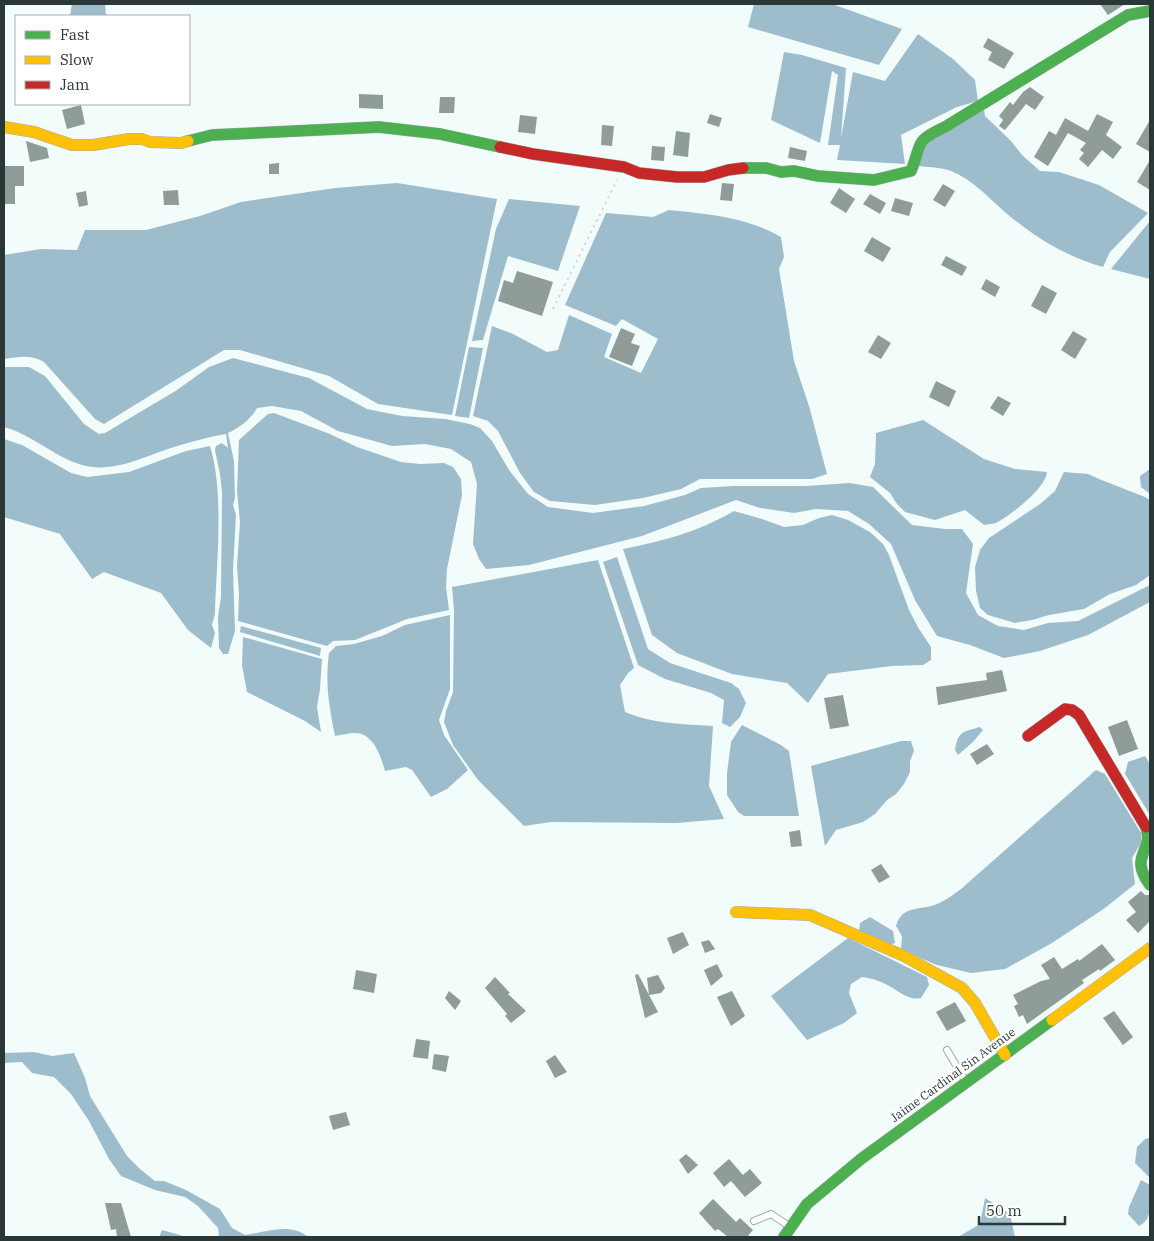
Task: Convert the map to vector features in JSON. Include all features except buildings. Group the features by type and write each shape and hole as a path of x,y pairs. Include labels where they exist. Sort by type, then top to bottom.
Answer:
{"street":[{"path":"4,127 34,132 72,145 94,145 129,139 182,143 212,135 379,127 440,134 532,154 624,167 639,173 677,177 704,177 728,170 766,168 781,172 794,171 818,176 874,180 911,171 918,145 926,137 1128,15 1150,11"},
{"path":"1028,736 1065,709 1072,710 1079,715 1146,826 1150,841 1140,867 1142,875 1150,886"},
{"path":"736,912 810,915 904,956 962,988 975,1003 1005,1054"},
{"name":"Jaime Cardinal Sin Avenue","path":"787,1232 807,1204 861,1159 1150,948"}],"lane":[{"path":"947,1050 966,1083"},
{"path":"754,1221 771,1214 787,1232"}],"path":[{"path":"553,308 624,167"}],"water":[{"path":"72,4 105,4 106,15 70,15"},
{"path":"754,4 832,4 902,29 879,65 748,27"},
{"path":"918,34 953,59 975,80 978,101 957,107 901,135 905,164 837,160 840,145 828,145 838,75 832,71 820,143 771,120 784,52 802,55 846,68 841,138 853,72 885,81"},
{"path":"984,109 985,116 1040,171 1059,172 1099,185 1148,213 1110,252 1103,267 1064,252 1040,238 1006,213 974,184 959,175 934,167 917,166 928,140"},
{"path":"397,183 497,199 452,415 378,404 329,376 240,350 224,350 104,424 95,419 44,362 29,357 4,359 4,255 41,249 77,250 85,230 146,230 200,216 241,202 335,188"},
{"path":"509,199 580,206 558,271 508,256 483,340 472,341 496,229"},
{"path":"669,210 726,217 768,230 781,237 784,257 779,269 794,361 809,406 827,474 812,479 700,479 681,489 643,498 595,505 550,501 534,492 520,473 498,431 488,421 473,416 492,326 511,333 547,352 558,350 569,315 612,334 604,357 641,373 658,339 622,319 616,326 565,305 606,213 653,217"},
{"path":"1150,221 1150,279 1111,269"},
{"path":"469,347 483,348 469,418 455,416"},
{"path":"233,358 309,378 367,409 402,416 445,419 480,428 492,441 509,470 528,494 548,507 593,513 644,506 685,495 701,488 806,486 850,483 873,487 912,525 962,529 973,544 966,593 978,615 998,626 1024,630 1048,623 1078,621 1150,585 1150,602 1088,635 1040,651 1004,658 970,645 937,636 915,600 891,544 869,524 848,511 816,509 794,513 760,508 736,500 642,536 529,565 486,569 479,559 473,544 477,484 471,462 451,449 425,444 392,446 338,431 301,411 272,406 257,408 244,423 228,433 234,461 235,498 233,505 236,515 233,570 235,631 228,654 223,654 219,648 218,617 221,597 222,492 215,450 216,446 222,443 228,448 226,434 180,445 117,466 94,467 82,465 62,457 24,435 4,427 4,367 29,367 45,376 84,424 99,434 105,433 177,390 209,367"},
{"path":"274,413 330,434 357,447 401,462 420,464 444,463 453,467 461,479 462,495 447,569 446,587 449,610 407,619 355,640 333,641 327,646 238,621 237,566 240,522 237,491 239,440 268,414"},
{"path":"923,420 984,459 1015,469 1047,472 1041,486 1010,514 995,523 984,525 965,510 935,520 905,512 890,493 870,477 875,464 876,433"},
{"path":"4,439 22,445 71,473 87,477 129,472 186,451 210,446 215,465 218,508 215,614 212,625 215,633 211,648 188,630 161,593 104,572 92,579 60,534 4,517"},
{"path":"1150,469 1150,494 1141,487 1140,476"},
{"path":"1064,472 1088,474 1150,500 1150,575 1136,585 1110,594 1084,609 1015,623 988,615 980,608 976,591 975,567 980,550 989,538 1040,504 1055,491"},
{"path":"734,511 784,527 803,525 832,515 848,520 870,532 883,544 889,555 909,610 931,647 931,660 923,665 892,666 828,674 808,703 787,683 732,674 677,653 652,635 623,549 680,535 707,525"},
{"path":"617,557 648,649 670,663 731,683 739,689 746,703 740,717 730,727 722,723 724,700 711,693 665,679 638,665 603,562"},
{"path":"598,560 634,668 620,685 625,712 657,721 713,726 709,786 724,819 676,823 551,822 524,826 478,780 453,745 444,722 453,692 454,610 452,587"},
{"path":"450,615 450,689 439,720 444,735 468,770 447,789 431,797 412,770 406,767 385,771 376,747 367,737 355,733 335,736 328,695 329,653 336,646 354,644 382,636 405,625"},
{"path":"241,626 321,648 320,656 240,632"},
{"path":"243,637 322,659 317,707 321,732 305,721 247,692 242,665"},
{"path":"742,725 789,751 799,816 744,816 738,812 727,795 727,773 731,742"},
{"path":"980,727 983,730 958,755 955,750 962,733"},
{"path":"901,741 911,741 914,751 910,761 910,772 904,784 875,814 863,822 836,830 825,846 811,766"},
{"path":"1145,756 1150,764 1150,815 1125,774 1128,762"},
{"path":"1096,770 1105,774 1141,833 1141,843 1132,858 1135,884 1105,908 1052,943 1005,969 971,973 937,965 901,950 902,936 896,926 903,914 913,909 940,903 961,889"},
{"path":"870,917 893,931 895,943 889,945 859,932 860,923"},
{"path":"848,938 927,977 929,985 921,998 917,999 904,995 883,983 862,977 851,984 849,993 857,1013 844,1023 807,1040 771,996"},
{"path":"34,1052 52,1056 74,1053 85,1078 90,1096 127,1156 155,1181 164,1181 186,1190 220,1209 232,1228 245,1235 286,1229 301,1232 308,1237 219,1237 218,1228 198,1206 185,1197 155,1190 121,1176 71,1094 54,1077 32,1073 22,1062 4,1063 4,1053"},
{"path":"1150,1138 1150,1178 1135,1163 1137,1147 1145,1139"},
{"path":"1141,1180 1150,1185 1150,1203 1147,1219 1139,1226 1128,1214 1129,1207"},
{"path":"985,1198 1010,1214 1015,1237 958,1237 980,1224"},
{"path":"162,1230 180,1235 184,1237 159,1237"}],"traffic: fast":[{"path":"743,168 766,168 781,172 794,171 818,176 874,180 911,171 920,144 928,136 1128,15 1150,11"},
{"path":"188,141 212,135 379,127 440,134 500,147"},
{"path":"1146,827 1148,836 1141,860 1141,867 1150,885"},
{"path":"784,1237 807,1204 861,1159 1052,1020"}],"traffic: slow":[{"path":"4,127 34,132 72,145 93,145 129,139 142,139 150,142 181,143 188,141"},
{"path":"736,912 810,915 904,956 962,988 975,1003 1005,1055"},
{"path":"1052,1020 1150,948"}],"traffic: jam":[{"path":"500,147 533,154 624,167 639,173 677,177 704,177 743,168"},
{"path":"1028,736 1065,709 1072,710 1079,715 1146,827"}]}
